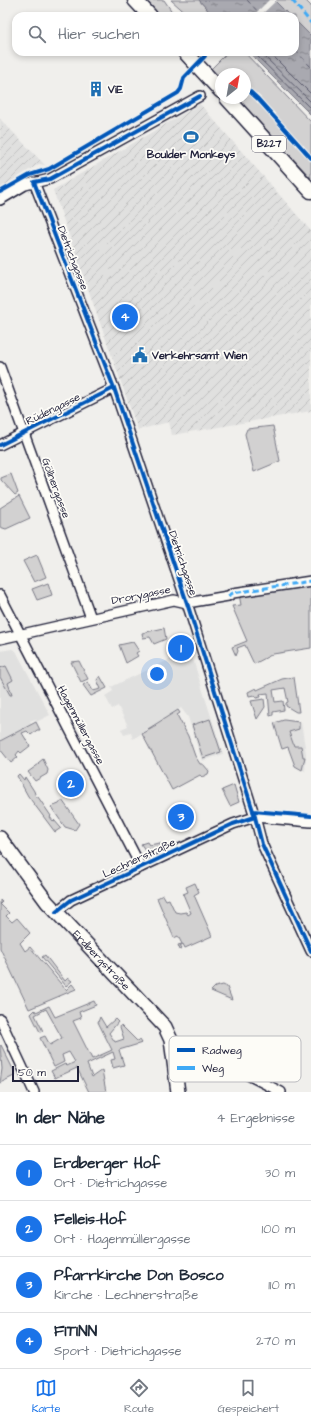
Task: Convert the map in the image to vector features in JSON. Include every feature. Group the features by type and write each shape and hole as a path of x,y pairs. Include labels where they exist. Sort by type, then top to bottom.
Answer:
{"main road":[{"path":"135,0 146,12"},
{"path":"189,56 215,84"},
{"name":"B227","path":"232,104 311,191"}],"street":[{"path":"0,200 25,185 50,179 200,96"},
{"name":"Dietrichgasse","path":"34,182 128,428 187,603 255,817 262,844 311,951"},
{"name":"Göllnergasse","path":"0,367 91,618"},
{"name":"Rüdengasse","path":"0,445 114,388"},
{"name":"Drorygasse","path":"0,639 174,600 187,603 228,596 233,593 311,581"},
{"name":"Hagenmüllergasse","path":"0,595 141,867"},
{"name":"Lechnerstraße","path":"56,912 71,900 233,824 255,817 311,822"},
{"name":"Erdbergstraße","path":"0,838 56,912 165,1027 170,1036"},
{"path":"0,1019 34,1092"},
{"name":"Erdbergstraße","path":"177,1082 178,1092"},
{"path":"262,1082 281,1092"}],"shaded area":[{"path":"143,0 164,0 172,12 155,12"},
{"path":"171,0 199,0 210,12 184,12"},
{"path":"305,0 311,6 311,36 299,24 299,12 286,12 275,1"},
{"path":"224,56 248,56 311,122 311,178 243,104 251,104 251,68 215,68 215,74 211,69"},
{"path":"200,104 311,231 311,411 172,435 169,422 138,430 53,190"},
{"path":"0,119 45,165 39,164 0,188"},
{"path":"273,426 280,461 254,472 245,434 247,429"},
{"path":"11,474 18,493 15,495 1,480 1,478"},
{"path":"19,496 30,518 6,529 0,527 0,508"},
{"path":"37,555 46,577 34,582 23,561"},
{"path":"48,583 52,595 37,600 32,589"},
{"path":"311,583 311,648 273,654 254,664 245,645 237,648 238,651 236,656 232,647 247,641 232,606 241,605 239,594"},
{"path":"164,628 166,639 154,644 150,637 143,638 142,633"},
{"path":"133,642 139,651 136,653 138,656 126,663 119,645"},
{"path":"12,649 16,651 50,715 36,722 35,719 30,721 31,724 0,741 0,651"},
{"path":"190,650 223,754 202,761 188,717 181,708 133,739 131,733 124,735 121,729 128,726 118,706 112,709 105,696 113,691 111,687"},
{"path":"79,661 88,679 81,682 71,662"},
{"path":"6,666 13,680 8,683 12,695 10,695 0,677 0,668"},
{"path":"100,676 107,688 91,696 83,685 88,682 93,691 101,689 97,680"},
{"path":"294,677 299,712 296,712 286,706 286,703 288,702 285,688 273,690 275,702 283,701 284,710 273,712 273,715 270,716 268,693 260,694 261,697 256,698 254,695 249,696 248,692 256,688 257,690 282,679"},
{"path":"264,699 265,707 257,719 251,701"},
{"path":"178,710 180,713 177,715 188,736 195,756 200,764 203,764 209,771 208,774 202,777 200,775 172,790 142,734"},
{"path":"210,719 221,752 203,758 192,725"},
{"path":"282,720 301,722 306,754 305,771 295,766"},
{"path":"284,720 299,722 299,729 289,732 294,746 301,746 303,757 305,757 302,770 295,766 288,747 282,749 274,723"},
{"path":"36,722 40,730 37,730 31,735 27,731 22,733 30,746 21,753 19,751 16,755 18,757 11,763 0,749 0,741"},
{"path":"43,759 48,770 47,774 35,781 28,772"},
{"path":"19,774 24,780 25,777 36,797 38,797 51,816 50,817 61,828 55,832 28,796 17,776"},
{"path":"234,785 239,802 230,806 222,790"},
{"path":"62,800 79,824 75,830 65,827 51,807 59,804"},
{"path":"147,842 149,845 160,843 162,847 151,852 145,850 141,844"},
{"path":"195,883 199,892 194,895 212,936 185,948 183,944 180,946 182,949 180,950 178,945 182,944 178,936 174,938 157,898 163,895 166,900 169,899 175,912 186,912 188,915 191,913 183,894 188,892 186,887"},
{"path":"0,904 9,913 6,916 12,922 17,918 30,933 20,943 25,951 30,947 66,990 72,984 76,989 29,1009 0,948"},
{"path":"45,955 65,981 68,978 72,981 66,986 42,957"},
{"path":"223,985 227,987 232,1000 211,991 215,987"},
{"path":"94,1001 96,1005 79,1012 81,1018 73,1021 92,1059 112,1050 98,1022 100,1017 106,1027 115,1019 118,1022 109,1033 115,1042 124,1039 120,1027 121,1025 137,1041 140,1040 142,1043 119,1050 124,1065 113,1068 111,1060 115,1059 113,1052 87,1064 92,1077 102,1070 106,1092 89,1092 77,1068 55,1078 51,1071 65,1064 67,1066 75,1062 69,1052 62,1055 64,1062 54,1067 40,1038 45,1036 50,1045 62,1038 46,1009 35,1015 43,1031 40,1032 31,1014 35,1010 36,1012 49,1006 55,1017"},
{"path":"1,1045 16,1075 0,1083 2,1069"}],"water":[{"path":"199,0 274,0 286,12 210,12"},
{"path":"299,24 311,36 311,115 252,56 299,56"}],"pier":[{"path":"269,0 277,0 264,12 257,12"}],"ferry route":[{"path":"247,0 258,12"},
{"path":"299,54 311,67"}],"marked path":[{"path":"292,0 311,23"},
{"path":"228,596 233,593 311,581"}],"cycle path":[{"path":"0,192 30,175 49,169 178,93 181,89 184,78 205,56"},
{"path":"251,93 311,158"},
{"path":"200,96 50,179 34,182 114,388 187,603 255,817 262,844 311,951"},
{"path":"0,445 114,388"},
{"path":"253,811 311,816"},
{"path":"56,912 71,900 233,824 255,817"}],"place":[{"name":"ViE","path":"96,89"},
{"name":"Boulder Monkeys","path":"191,137"},
{"name":"FITINN","path":"125,317"},
{"name":"Verkehrsamt Wien","path":"140,355"},
{"name":"Erdberger Hof","path":"181,648"},
{"name":"Felleis-Hof","path":"71,784"},
{"name":"Pfarrkirche Don Bosco","path":"181,817"}]}
